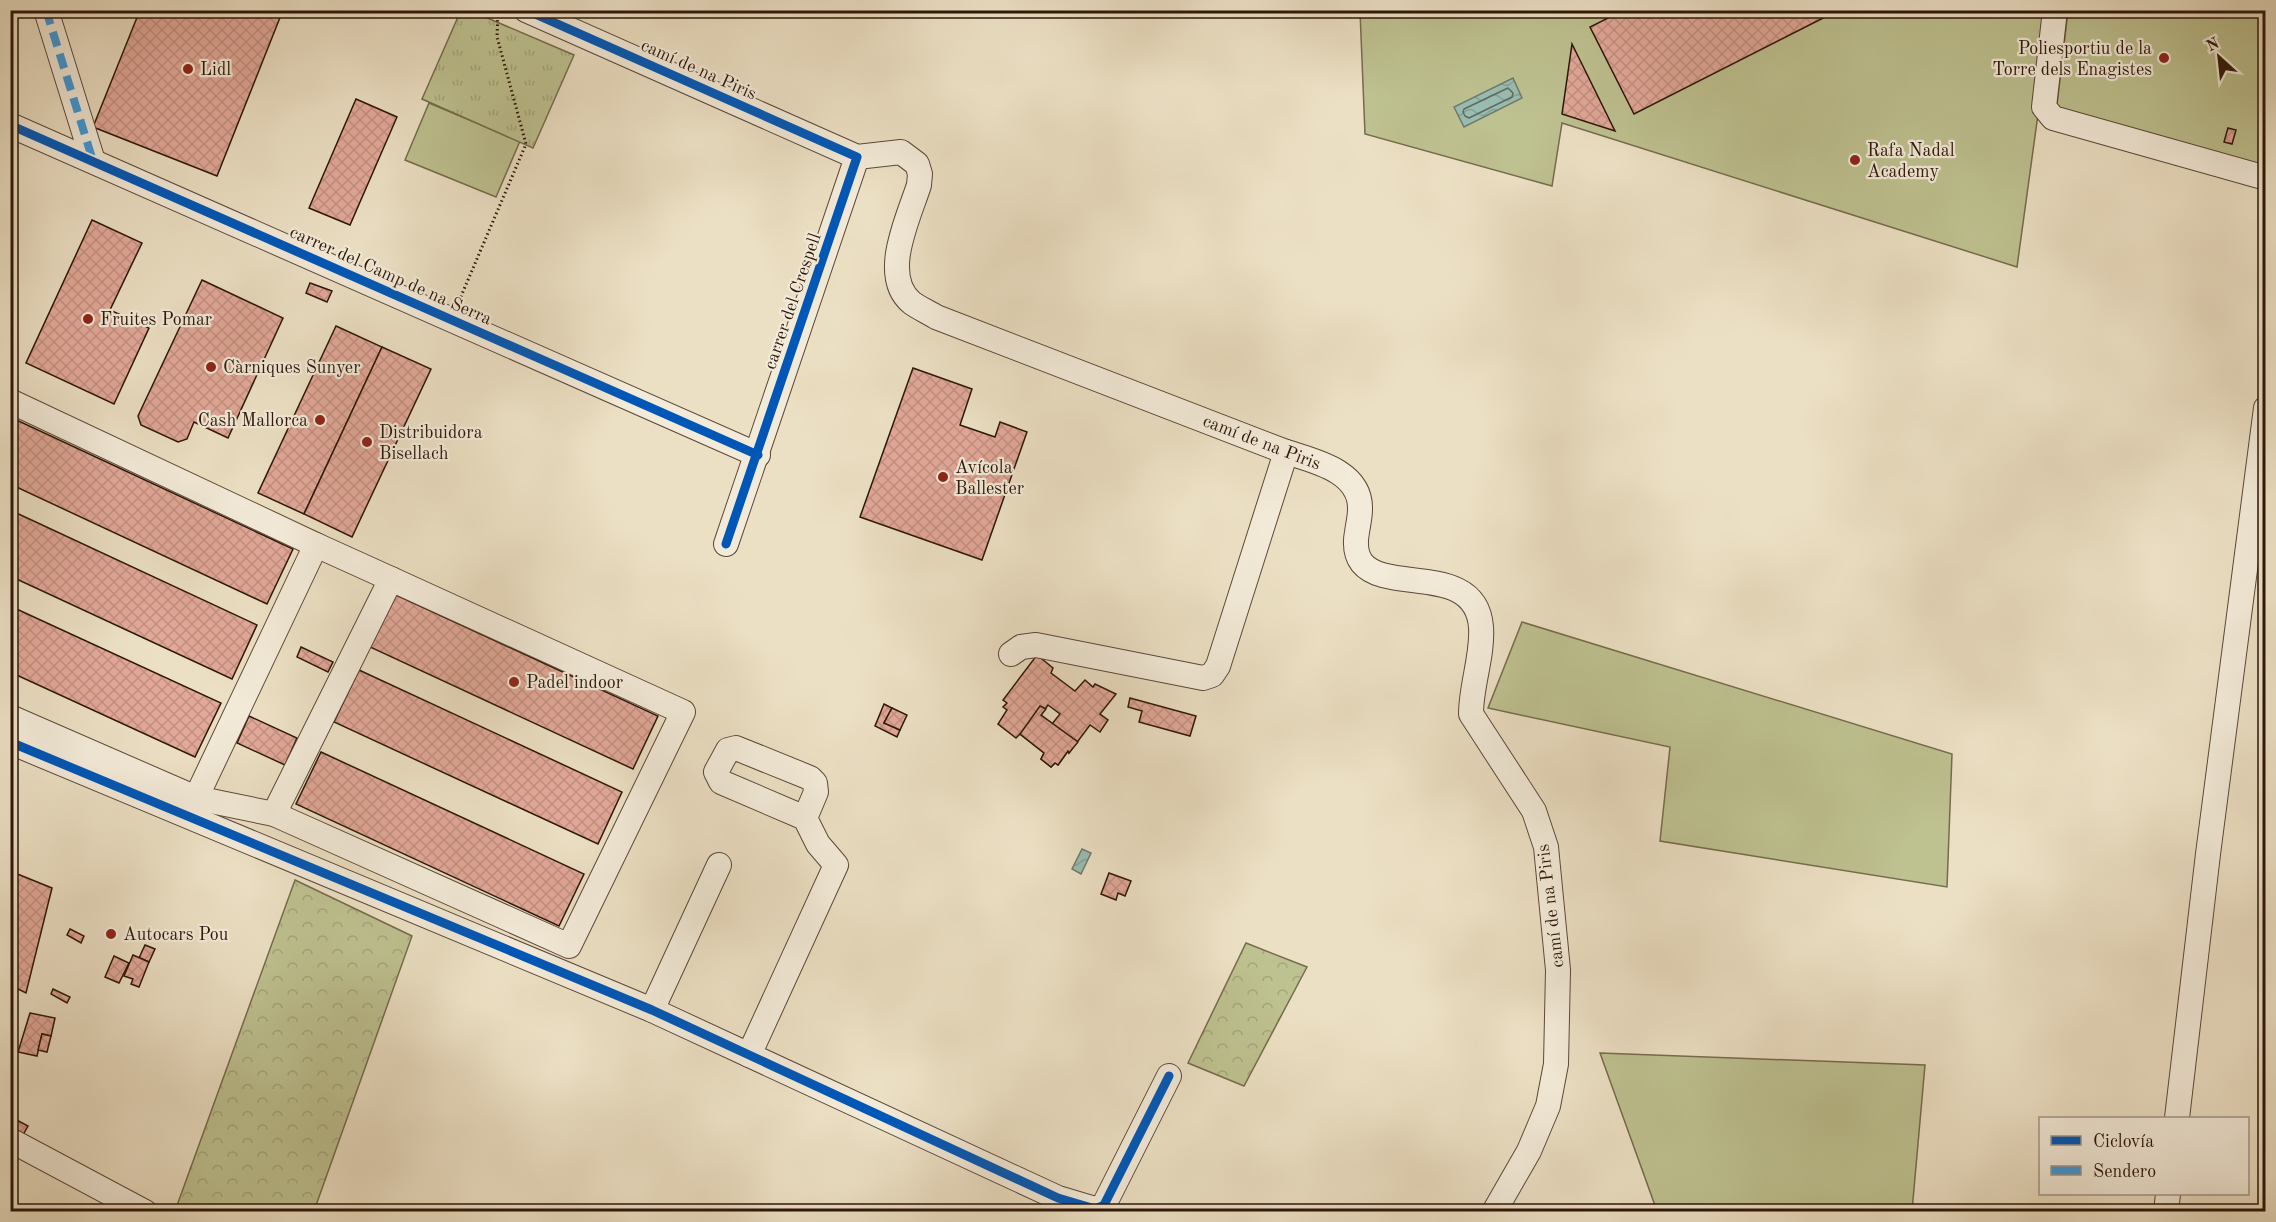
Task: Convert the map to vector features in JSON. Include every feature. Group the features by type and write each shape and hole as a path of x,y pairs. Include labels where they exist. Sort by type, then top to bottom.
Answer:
{"street":[{"path":"46,10 93,161"},
{"name":"camí de na Piris","path":"526,10 857,157 901,152 917,164 920,174 920,185 897,251 897,282 910,302 936,317 1286,452 1323,464 1347,478 1353,486 1360,508 1356,539 1357,554 1362,563 1373,573 1446,586 1468,597 1478,611 1481,641 1471,714 1534,810 1546,848 1558,970 1556,1064 1548,1106 1528,1151 1494,1212"},
{"path":"2055,10 2044,107 2053,118 2265,178"},
{"name":"carrer del Camp de na Serra","path":"10,125 758,455"},
{"name":"carrer del Crespell","path":"726,544 857,157"},
{"path":"10,401 316,545 683,712 569,946 274,814 196,798 10,717"},
{"path":"2177,1117 2265,408"},
{"path":"1011,654 1021,647 1036,645 1203,678 1212,675 1218,666 1286,452"},
{"path":"196,798 316,545"},
{"path":"274,814 391,579"},
{"path":"10,742 652,1010 1058,1198 1095,1209 1104,1205 1169,1076"},
{"path":"749,1055 836,865 818,844 805,818 725,795 716,772 728,750 736,748 810,778 815,783 816,792 805,818"},
{"path":"652,1010 719,865"},
{"path":"10,1140 145,1212"},
{"path":"2166,1212 2168,1195"}],"path":[{"path":"451,320 526,144 497,36 498,10"}],"green space":[{"path":"461,10 471,11 574,55 533,148 422,99"},
{"name":"Rafa Nadal Academy","path":"1360,11 2050,11 2017,267 1562,123 1552,186 1365,134"},
{"name":"Poliesportiu de la Torre dels Enagistes","path":"2068,11 2265,11 2265,172 2060,109 2057,105"},
{"path":"429,103 520,141 496,197 405,160"},
{"path":"1522,622 1952,754 1947,887 1660,841 1670,747 1488,708"},
{"path":"295,880 412,936 314,1211 175,1211"},
{"path":"1246,943 1307,967 1244,1086 1188,1063"},
{"path":"1600,1053 1925,1065 1912,1211 1657,1211"}],"water":[{"path":"1513,78 1522,98 1464,127 1454,107"},
{"path":"1082,849 1091,853 1081,874 1072,869"}],"building":[{"name":"Lidl","path":"140,10 283,10 217,176 93,127"},
{"path":"1624,10 1839,10 1634,114 1590,27"},
{"path":"1572,44 1615,131 1562,114"},
{"path":"356,99 397,117 350,225 309,208"},
{"path":"2228,128 2236,130 2232,144 2224,142"},
{"name":"Fruites Pomar","path":"92,220 142,243 110,310 149,328 114,404 26,363"},
{"name":"Càrniques Sunyer","path":"202,280 283,318 228,438 194,422 187,439 178,442 141,425 138,416"},
{"path":"310,283 332,291 327,302 306,293"},
{"name":"Cash Mallorca","path":"336,326 382,347 304,514 258,493"},
{"name":"Distribuidora Bisellach","path":"382,347 431,369 352,537 304,514"},
{"name":"Avícola Ballester","path":"913,368 972,389 960,425 995,437 1000,422 1027,432 982,560 860,517"},
{"path":"10,417 293,549 267,604 10,484"},
{"path":"10,510 257,625 232,679 10,576"},
{"name":"Padel indoor","path":"394,594 658,716 633,769 370,647"},
{"path":"10,606 221,703 195,757 10,672"},
{"path":"301,647 333,662 328,672 297,657"},
{"path":"1037,655 1053,668 1051,673 1075,691 1085,680 1093,687 1095,684 1116,694 1100,714 1108,720 1100,732 1090,725 1058,765 1055,763 1051,767 1041,759 1044,753 1020,734 1016,738 998,724 1007,710 1003,707 1007,703 1003,700","holes":["1048,705 1060,714 1052,724 1041,715"]},
{"path":"359,670 622,792 598,844 334,722"},
{"path":"1130,698 1196,716 1190,736 1139,722 1142,711 1128,707"},
{"path":"884,704 892,708 884,723 900,730 897,737 875,726"},
{"path":"1040,706 1046,709 1041,715 1078,742 1058,765 1055,763 1051,767 1041,759 1044,753 1020,734"},
{"path":"892,708 907,715 900,730 884,723"},
{"path":"249,716 297,738 285,765 237,743"},
{"path":"321,752 584,874 559,926 296,804"},
{"path":"10,871 52,888 26,993 10,985"},
{"path":"1109,873 1131,881 1125,896 1118,893 1116,900 1101,894"},
{"path":"70,929 84,936 81,943 67,935"},
{"path":"145,945 155,949 149,962 139,958"},
{"path":"133,955 149,962 139,987 131,984 133,979 124,976"},
{"path":"114,956 129,963 119,983 105,977"},
{"path":"53,989 70,997 67,1003 51,994"},
{"path":"30,1013 55,1018 51,1036 42,1034 37,1056 18,1052"},
{"path":"42,1034 51,1036 47,1052 38,1050"},
{"path":"13,1118 28,1126 20,1140 10,1135 10,1122"}],"marked path":[{"path":"46,10 93,161"}],"cycle path":[{"path":"526,10 857,157 726,544"},
{"path":"10,125 758,455"},
{"path":"10,742 652,1010 1058,1198 1095,1209 1104,1205 1169,1076"}],"place":[{"name":"Poliesportiu de la Torre dels Enagistes","path":"2164,58"},
{"name":"Lidl","path":"188,69"},
{"name":"Rafa Nadal Academy","path":"1855,160"},
{"name":"Fruites Pomar","path":"88,319"},
{"name":"Càrniques Sunyer","path":"211,367"},
{"name":"Cash Mallorca","path":"320,420"},
{"name":"Distribuidora Bisellach","path":"367,442"},
{"name":"Avícola Ballester","path":"943,477"},
{"name":"Padel indoor","path":"514,682"},
{"name":"Autocars Pou","path":"111,934"}]}
